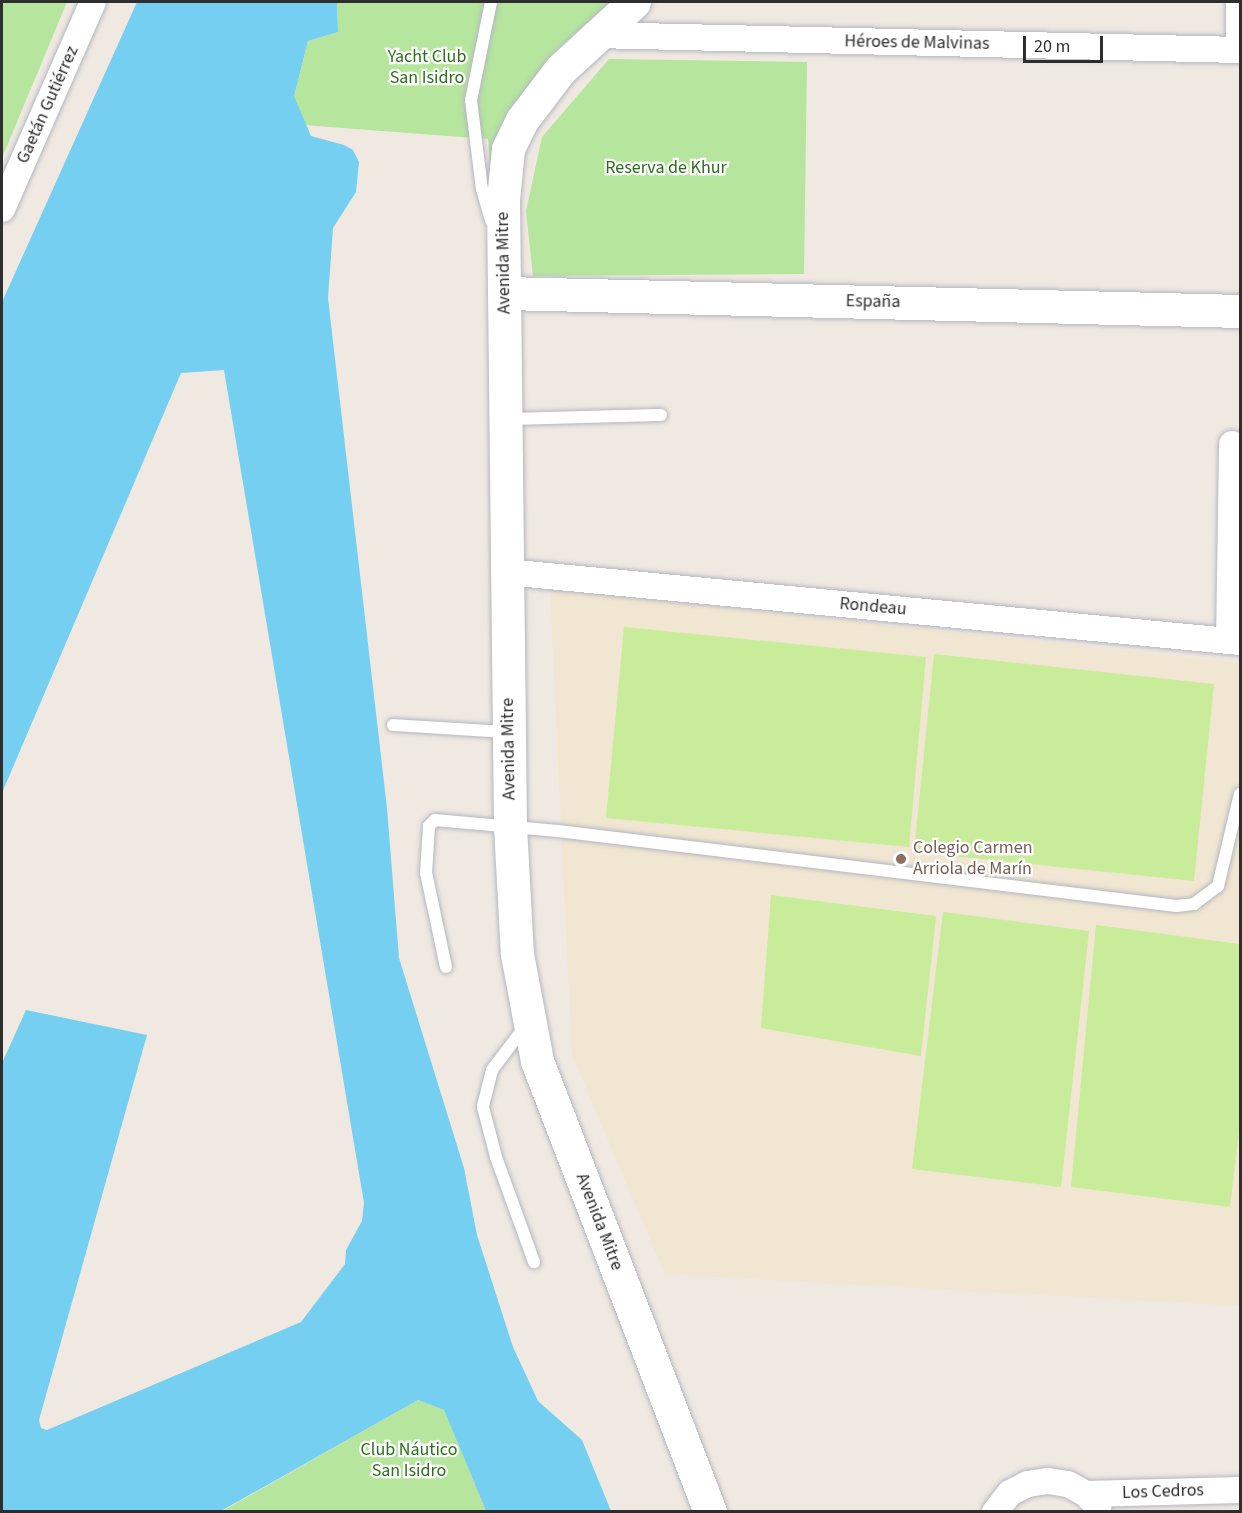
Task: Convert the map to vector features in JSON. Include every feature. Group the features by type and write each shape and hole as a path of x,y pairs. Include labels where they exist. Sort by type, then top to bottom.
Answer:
{"street":[{"name":"Gaetán Gutiérrez","path":"5,192 93,2"},
{"name":"Avenida Mitre","path":"634,2 594,35 539,96 508,149 502,199 505,280 510,826 517,954 537,1061 710,1512"},
{"path":"1239,2 1240,50"},
{"name":"Héroes de Malvinas","path":"594,35 1240,50"},
{"name":"España","path":"505,280 1240,311"},
{"path":"1232,444 1235,642"},
{"name":"Rondeau","path":"506,572 1235,642"},
{"name":"Los Cedros","path":"995,1512 1010,1493 1028,1484 1058,1483 1093,1503 1240,1490"}],"lane":[{"path":"487,2 471,100 482,189 505,280"},
{"path":"506,419 661,415"},
{"path":"393,725 509,733"},
{"path":"446,967 426,873 429,826 435,820 510,826 1176,906 1194,904 1218,886 1235,849 1240,794"},
{"path":"528,1022 492,1070 483,1107 496,1157 534,1262"}],"shaded area":[{"name":"Colegio Carmen Arriola de Marín","path":"550,589 1240,663 1240,1306 665,1274 572,1055"}],"green space":[{"path":"2,2 67,2 2,158"},
{"name":"Yacht Club San Isidro","path":"337,2 611,2 552,54 506,123 493,210 488,139 303,125 294,96 308,41 338,32"},
{"name":"Reserva de Khur","path":"609,59 807,62 804,274 533,276 526,211 542,137"},
{"path":"624,627 926,657 909,847 606,818"},
{"path":"934,654 1214,684 1194,881 914,852"},
{"path":"771,895 936,916 921,1056 761,1028"},
{"path":"943,912 1089,931 1061,1187 912,1169"},
{"path":"1096,925 1240,944 1240,1123 1230,1207 1071,1187"},
{"name":"Club Náutico San Isidro","path":"418,1400 444,1410 486,1511 221,1512"}],"water":[{"path":"137,2 337,2 338,32 308,41 294,96 311,136 344,145 353,150 359,162 356,192 333,228 328,298 387,808 399,958 464,1168 477,1235 513,1347 538,1401 582,1440 611,1511 486,1511 444,1410 418,1400 221,1511 2,1511 2,1063 26,1010 147,1035 39,1420 41,1428 47,1430 301,1322 345,1264 346,1250 362,1221 364,1203 224,370 181,373 2,793 2,302"}],"place":[{"name":"Colegio Carmen Arriola de Marín","path":"901,859"}]}
